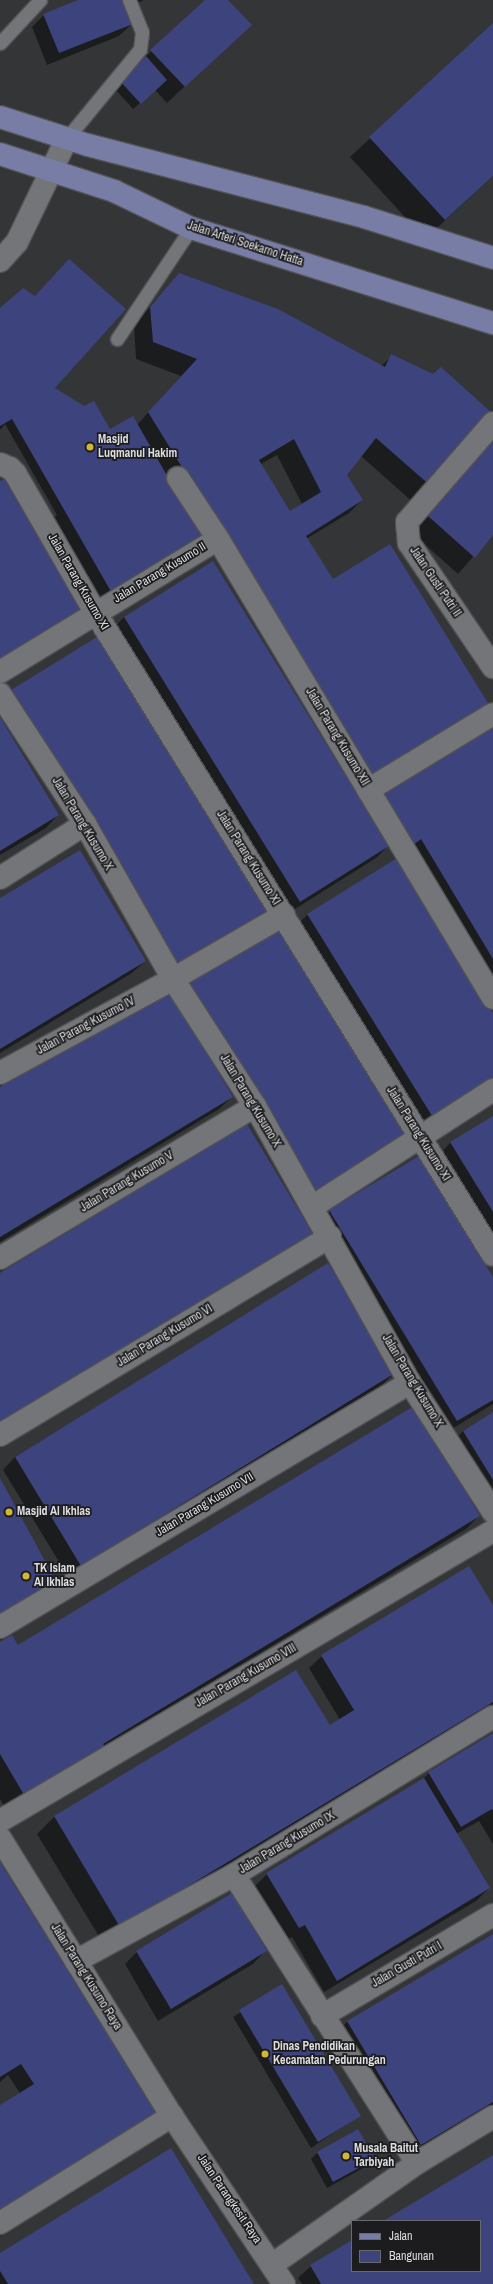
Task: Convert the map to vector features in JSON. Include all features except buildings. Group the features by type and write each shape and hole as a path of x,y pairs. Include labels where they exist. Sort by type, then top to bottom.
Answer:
{"main road":[{"path":"0,116 67,138 364,217 493,258"},
{"name":"Jalan Arteri Soekarno Hatta","path":"0,154 114,191 191,228 493,323"}],"street":[{"path":"0,260 17,242 53,171 67,138"},
{"name":"Jalan Gusti Putri II","path":"493,424 407,522 409,543 493,667"},
{"name":"Jalan Parang Kusumo XI","path":"1,464 15,473 95,612 284,915 493,1255"},
{"name":"Jalan Parang Kusumo XII","path":"178,478 218,539 493,998"},
{"name":"Jalan Parang Kusumo II","path":"0,672 95,612 218,539"},
{"name":"Jalan Parang Kusumo X","path":"0,694 84,824 173,979 255,1106 330,1237 410,1383 493,1512"},
{"path":"368,790 493,714"},
{"path":"0,878 84,824"},
{"name":"Jalan Parang Kusumo IV","path":"0,1073 173,979 284,915"},
{"path":"312,1207 493,1090"},
{"name":"Jalan Parang Kusumo V","path":"0,1258 255,1106"},
{"name":"Jalan Parang Kusumo VI","path":"0,1435 330,1237"},
{"name":"Jalan Parang Kusumo VII","path":"0,1627 410,1383"},
{"name":"Jalan Parang Kusumo VIII","path":"0,1821 493,1531"},
{"name":"Jalan Parang Kusumo IX","path":"76,1961 234,1875 493,1717"},
{"name":"Jalan Parang Kusumo Raya","path":"0,1838 172,2116"},
{"path":"234,1875 322,2016 417,2163"},
{"name":"Jalan Gusti Putri I","path":"322,2016 493,1915"},
{"path":"0,2223 172,2116"},
{"name":"Jalan Parangkesit Raya","path":"172,2116 273,2264 284,2284"},
{"path":"273,2264 417,2163 493,2117"}],"lane":[{"path":"0,43 40,0"},
{"path":"67,138 140,49 142,32 129,0"},
{"path":"116,339 191,228"}],"place":[{"name":"Masjid Luqmanul Hakim","path":"90,447"},
{"name":"Masjid Al Ikhlas","path":"9,1512"},
{"name":"TK Islam Al Ikhlas","path":"26,1576"},
{"name":"Dinas Pendidikan Kecamatan Pedurungan","path":"265,2054"},
{"name":"Musala Baitut Tarbiyah","path":"346,2156"}]}
